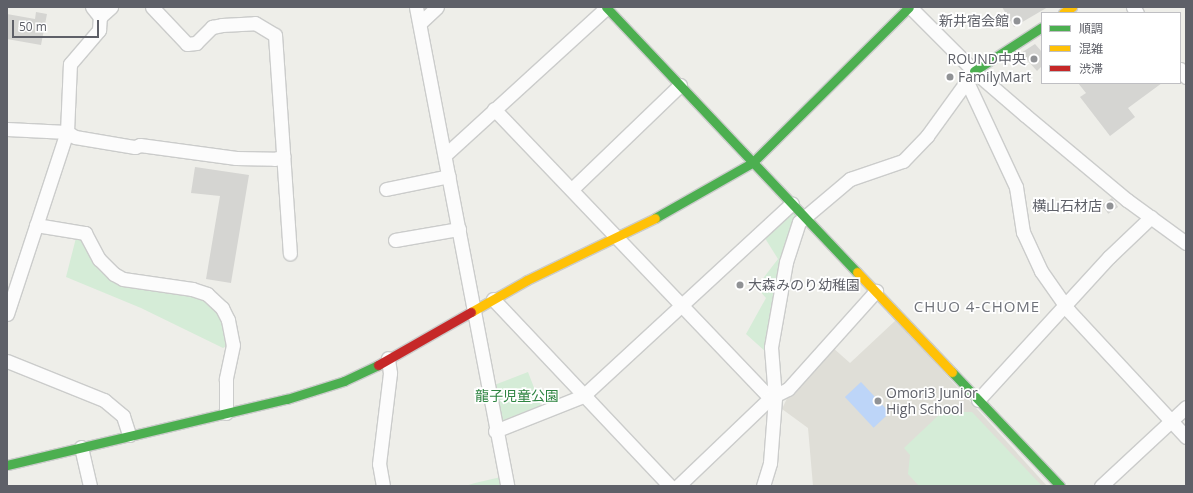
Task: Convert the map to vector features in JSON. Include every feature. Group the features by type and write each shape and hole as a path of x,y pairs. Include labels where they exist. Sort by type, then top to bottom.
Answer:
{"street":[{"path":"92,7 100,18"},
{"path":"7,314 68,132 70,64 99,30 100,18 111,7"},
{"path":"152,7 187,44 196,44 212,27 222,24 255,23 275,35 290,253"},
{"path":"416,7 459,229 495,431 507,486"},
{"path":"420,23 437,7"},
{"path":"445,155 607,7 752,163 876,291 1060,486"},
{"path":"7,465 226,413 333,385 388,358 493,299 616,237 752,163 910,7 974,71 1151,217 1186,243"},
{"path":"763,486 770,463 772,398 771,347 786,262 803,216 850,179 904,161 968,84 974,71 1041,28"},
{"path":"968,84 1016,187 1023,232 1041,271 1065,306 1186,437"},
{"path":"572,189 680,85"},
{"path":"494,109 572,189 682,307 772,398"},
{"path":"7,130 68,132 75,137 135,148 140,145 236,158 275,159 283,156"},
{"path":"386,189 449,176"},
{"path":"495,431 583,396 682,307 792,203"},
{"path":"978,400 1065,306 1151,217"},
{"path":"36,225 85,233 100,259 114,274 123,279 192,289 207,294 222,308 228,320 233,345 233,359 226,379 226,413"},
{"path":"395,240 459,229"},
{"path":"678,486 772,398 815,361 876,291"},
{"path":"493,299 583,396 670,486"},
{"path":"383,486 379,464 390,373 388,358"},
{"path":"7,362 104,400 123,416 129,436"},
{"path":"1101,486 1170,420 1186,407"},
{"path":"81,447 90,486"}],"shaded area":[{"name":"Omori3 Junior High School","path":"896,320 1047,486 813,486 808,428 782,409 789,394 832,347 850,363"}],"green space":[{"path":"790,208 796,215 766,352 746,334 766,298 759,290 761,281 778,259 763,235"},
{"path":"77,234 98,265 190,294 214,307 225,325 228,345 223,348 141,308 66,277"},
{"name":"龍子児童公園","path":"528,372 541,406 503,420 490,387"},
{"path":"942,412 972,412 1042,486 919,486 908,474 910,455 904,448"},
{"path":"501,477 503,486 465,486 475,483"}],"water":[{"path":"861,382 890,413 874,428 845,397"}],"building":[{"name":"新井宿会館","path":"1002,7 1048,7 1014,27"},
{"path":"36,12 47,14 41,45 7,39 7,14 35,19"},
{"name":"ROUND中央","path":"1035,44 1041,51 1041,67 1037,71 1021,53"},
{"path":"1079,84 1161,84 1128,108 1135,117 1110,136 1080,97 1086,93"},
{"path":"195,167 249,175 231,283 206,279 220,196 191,193"},
{"name":"横山石材店","path":"1112,198 1118,207 1108,214 1102,205"}],"traffic: fast":[{"path":"606,7 857,272"},
{"path":"655,218 752,163 909,7"},
{"path":"974,71 1041,28"},
{"path":"7,465 287,399 344,381 378,365"},
{"path":"952,372 1060,486"}],"traffic: slow":[{"path":"1064,12 1072,7"},
{"path":"471,312 527,280 655,218"},
{"path":"857,272 952,372"}],"traffic: jam":[{"path":"378,365 471,312"}],"place":[{"name":"新井宿会館","path":"1017,21"},
{"name":"ROUND中央","path":"1034,59"},
{"name":"FamilyMart","path":"950,77"},
{"name":"横山石材店","path":"1110,206"},
{"name":"大森みのり幼稚園","path":"740,285"},
{"name":"Omori3 Junior High School","path":"878,401"}],"district":[{"name":"CHUO 4-CHOME","path":"977,307"}]}
